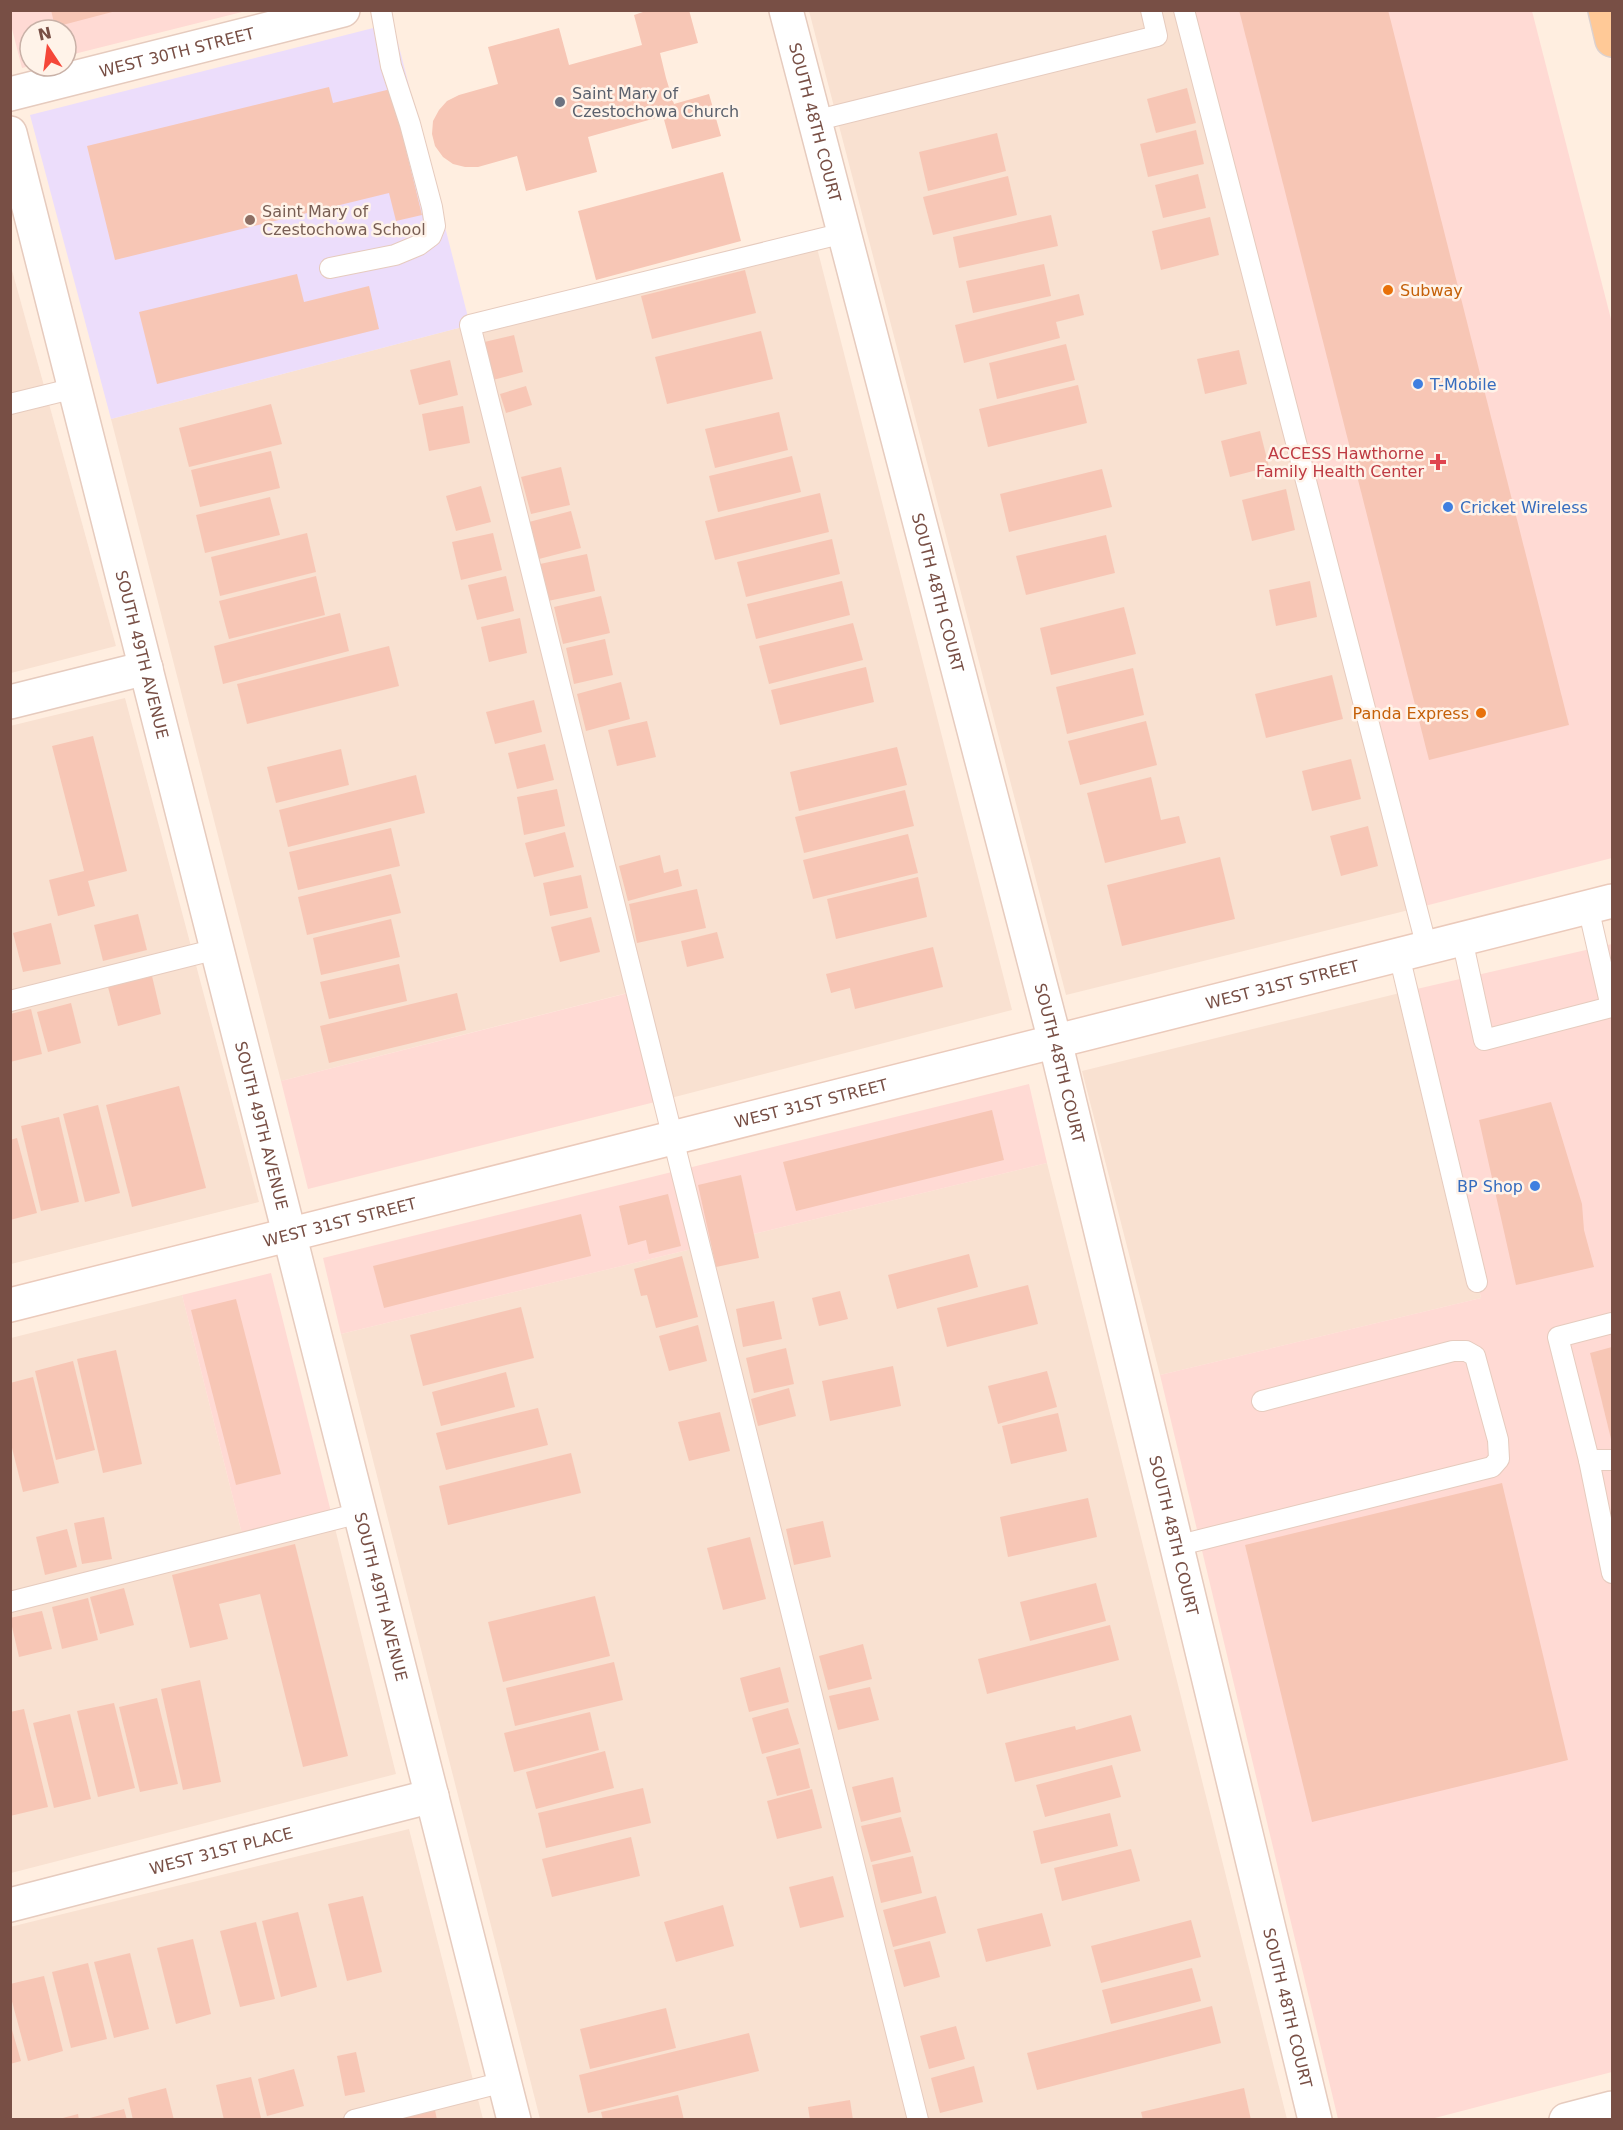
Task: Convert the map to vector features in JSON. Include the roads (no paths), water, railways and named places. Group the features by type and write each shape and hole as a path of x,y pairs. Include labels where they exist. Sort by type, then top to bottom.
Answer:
{"main road":[{"path":"1605,10 1612,40"}],"street":[{"name":"WEST 30TH STREET","path":"10,94 337,11"},
{"name":"SOUTH 48TH COURT","path":"792,12 814,121 1054,1041 1315,2120"},
{"name":"SOUTH 49TH AVENUE","path":"10,133 514,2120"},
{"path":"10,702 146,668"},
{"name":"WEST 31ST STREET","path":"10,1305 1600,904"},
{"name":"WEST 31ST PLACE","path":"10,1905 432,1796"},
{"path":"1566,2120 1612,2108"}],"lane":[{"path":"330,268 395,255 425,241 431,236 435,226 410,124 391,66 381,10"},
{"path":"814,121 1157,36 1151,10"},
{"path":"1184,10 1413,951 1477,1282"},
{"path":"844,233 470,325 918,2120"},
{"path":"10,404 75,388"},
{"path":"1462,939 1484,1040 1612,1009 1600,904"},
{"path":"10,1001 217,949"},
{"path":"1612,1323 1558,1337 1589,1461 1612,1573"},
{"path":"1176,1546 1492,1467 1499,1459 1498,1440 1474,1356 1466,1351 1453,1351 1262,1401"},
{"path":"1589,1461 1612,1460"},
{"path":"10,1602 360,1513"},
{"path":"354,2120 504,2082"}],"place":[{"name":"Saint Mary of Czestochowa Church","path":"560,102"},
{"name":"Saint Mary of Czestochowa School","path":"250,220"},
{"name":"Subway","path":"1388,290"},
{"name":"T-Mobile","path":"1418,384"},
{"name":"ACCESS Hawthorne Family Health Center","path":"1438,462"},
{"name":"Cricket Wireless","path":"1448,507"},
{"name":"Panda Express","path":"1481,713"},
{"name":"BP Shop","path":"1535,1186"}]}
